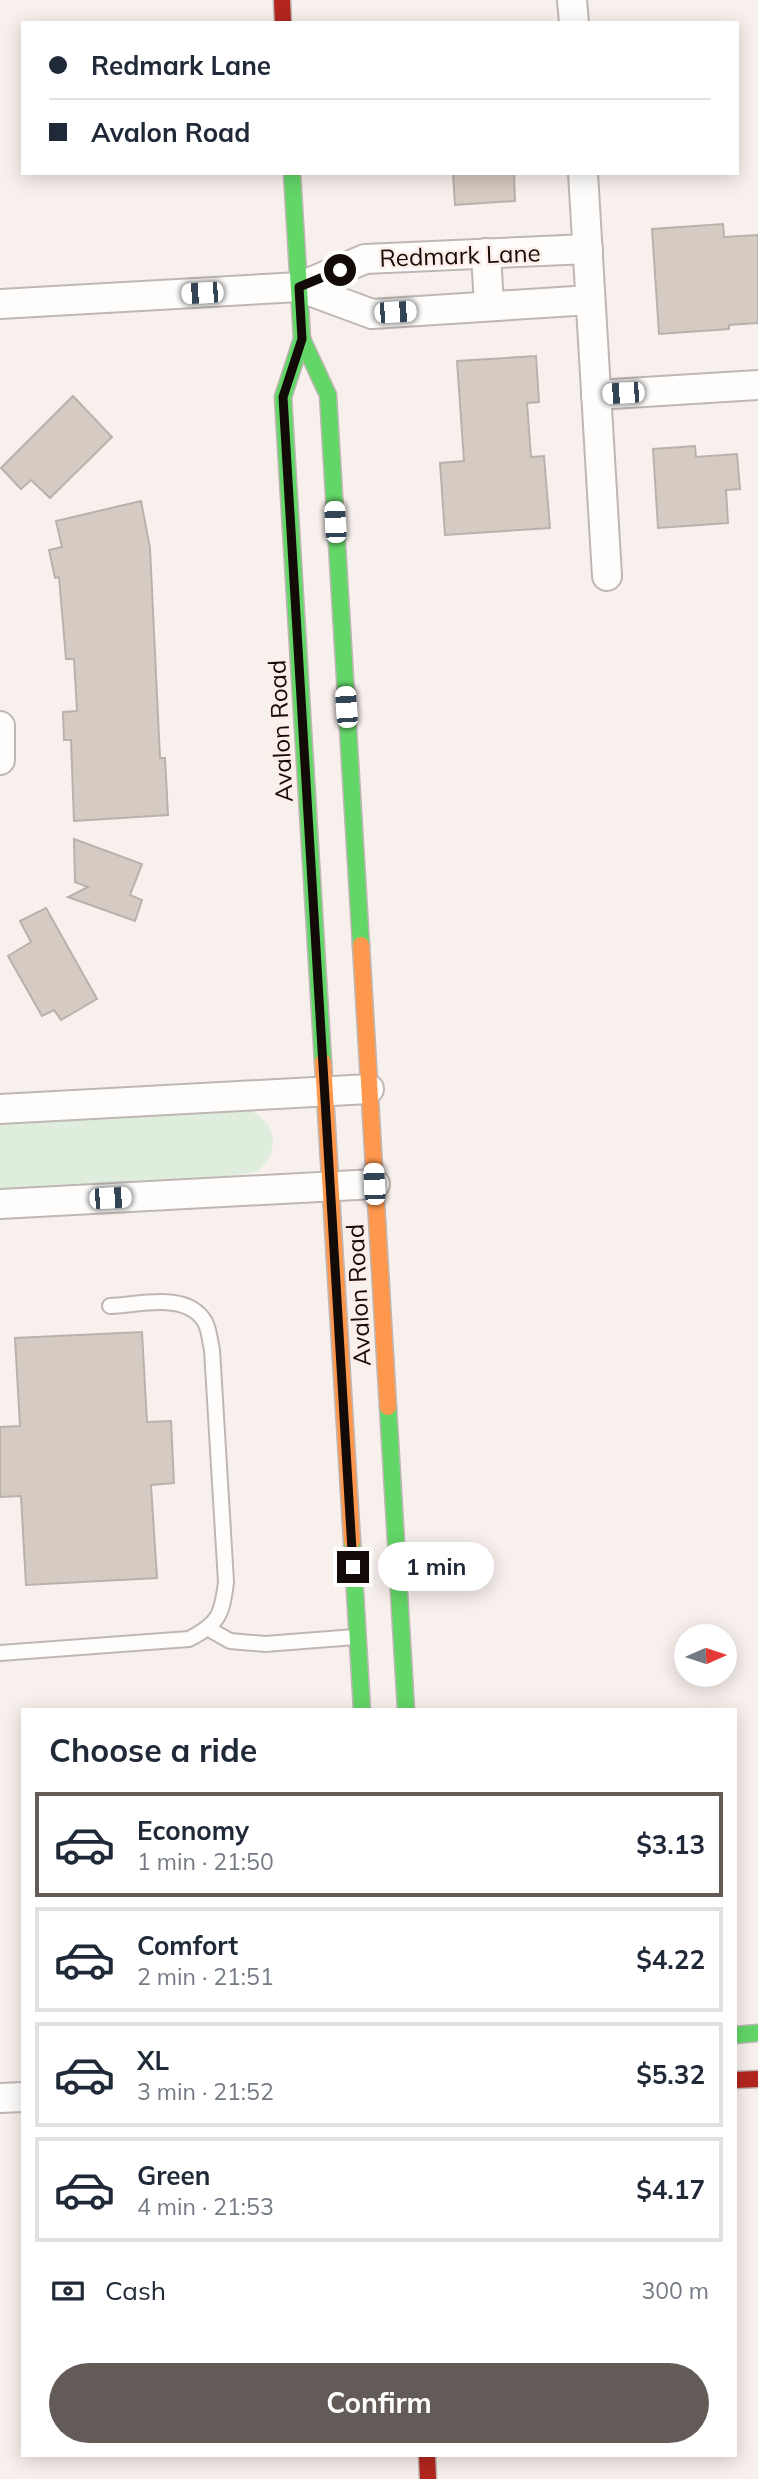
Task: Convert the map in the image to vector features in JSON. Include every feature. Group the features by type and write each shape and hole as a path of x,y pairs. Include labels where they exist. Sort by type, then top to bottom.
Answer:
{"main road":[{"path":"282,0 283,21"},
{"name":"Avalon Road","path":"292,175 302,339 283,397 362,1708"},
{"name":"Avalon Road","path":"302,339 328,395 406,1708"},
{"path":"737,2035 758,2033"},
{"path":"737,2080 758,2079"},
{"path":"427,2457 428,2479"}],"street":[{"path":"572,0 574,21"},
{"path":"583,175 607,576"},
{"name":"Redmark Lane","path":"299,287 365,259 588,249"},
{"path":"486,253 489,306"},
{"path":"0,304 299,287"},
{"name":"Redmark Lane","path":"299,287 372,314 590,300"},
{"path":"596,395 758,385"},
{"path":"0,726 0,761"},
{"path":"0,1109 369,1089"},
{"path":"0,1205 374,1184"},
{"path":"0,2098 21,2096"}],"lane":[{"path":"0,1653 190,1639 209,1629 223,1608 226,1582 212,1350 206,1323 193,1310 179,1303 110,1306"},
{"path":"209,1629 230,1641 265,1644 357,1637"}],"green space":[{"path":"248,1110 265,1122 273,1138 270,1156 256,1172 220,1177 0,1190 0,1122"}],"building":[{"path":"453,175 514,175 515,201 455,205"},
{"path":"723,224 724,237 758,235 758,323 729,325 729,329 659,334 652,229"},
{"path":"536,356 539,402 527,403 531,457 544,456 550,528 445,535 440,463 464,461 457,361"},
{"path":"73,396 112,437 50,498 31,480 21,489 1,468"},
{"path":"695,446 696,457 737,454 740,489 726,490 728,523 658,528 653,449"},
{"path":"141,501 150,548 160,758 165,758 168,815 74,821 71,740 64,740 63,712 77,711 74,659 66,659 59,577 55,578 49,550 62,547 56,521"},
{"path":"74,839 142,864 130,895 142,900 135,921 68,897 88,887 75,882"},
{"path":"46,908 97,999 61,1020 54,1010 42,1016 8,956 31,942 20,921"},
{"path":"142,1332 147,1422 171,1421 174,1483 151,1485 157,1578 26,1585 21,1496 0,1497 0,1427 20,1426 15,1338"}],"traffic: fast":[{"path":"292,175 302,339 283,397 323,1062"},
{"path":"302,339 328,395 361,945"},
{"path":"388,1407 406,1708"},
{"path":"352,1541 362,1708"},
{"path":"737,2035 758,2033"}],"traffic: slow":[{"path":"361,945 388,1407"},
{"path":"323,1062 352,1541"}],"traffic: jam":[{"path":"282,0 283,21"},
{"path":"737,2080 758,2079"},
{"path":"427,2457 428,2479"}],"route":[{"path":"340,270 299,287 302,339 283,397 353,1567"}]}
